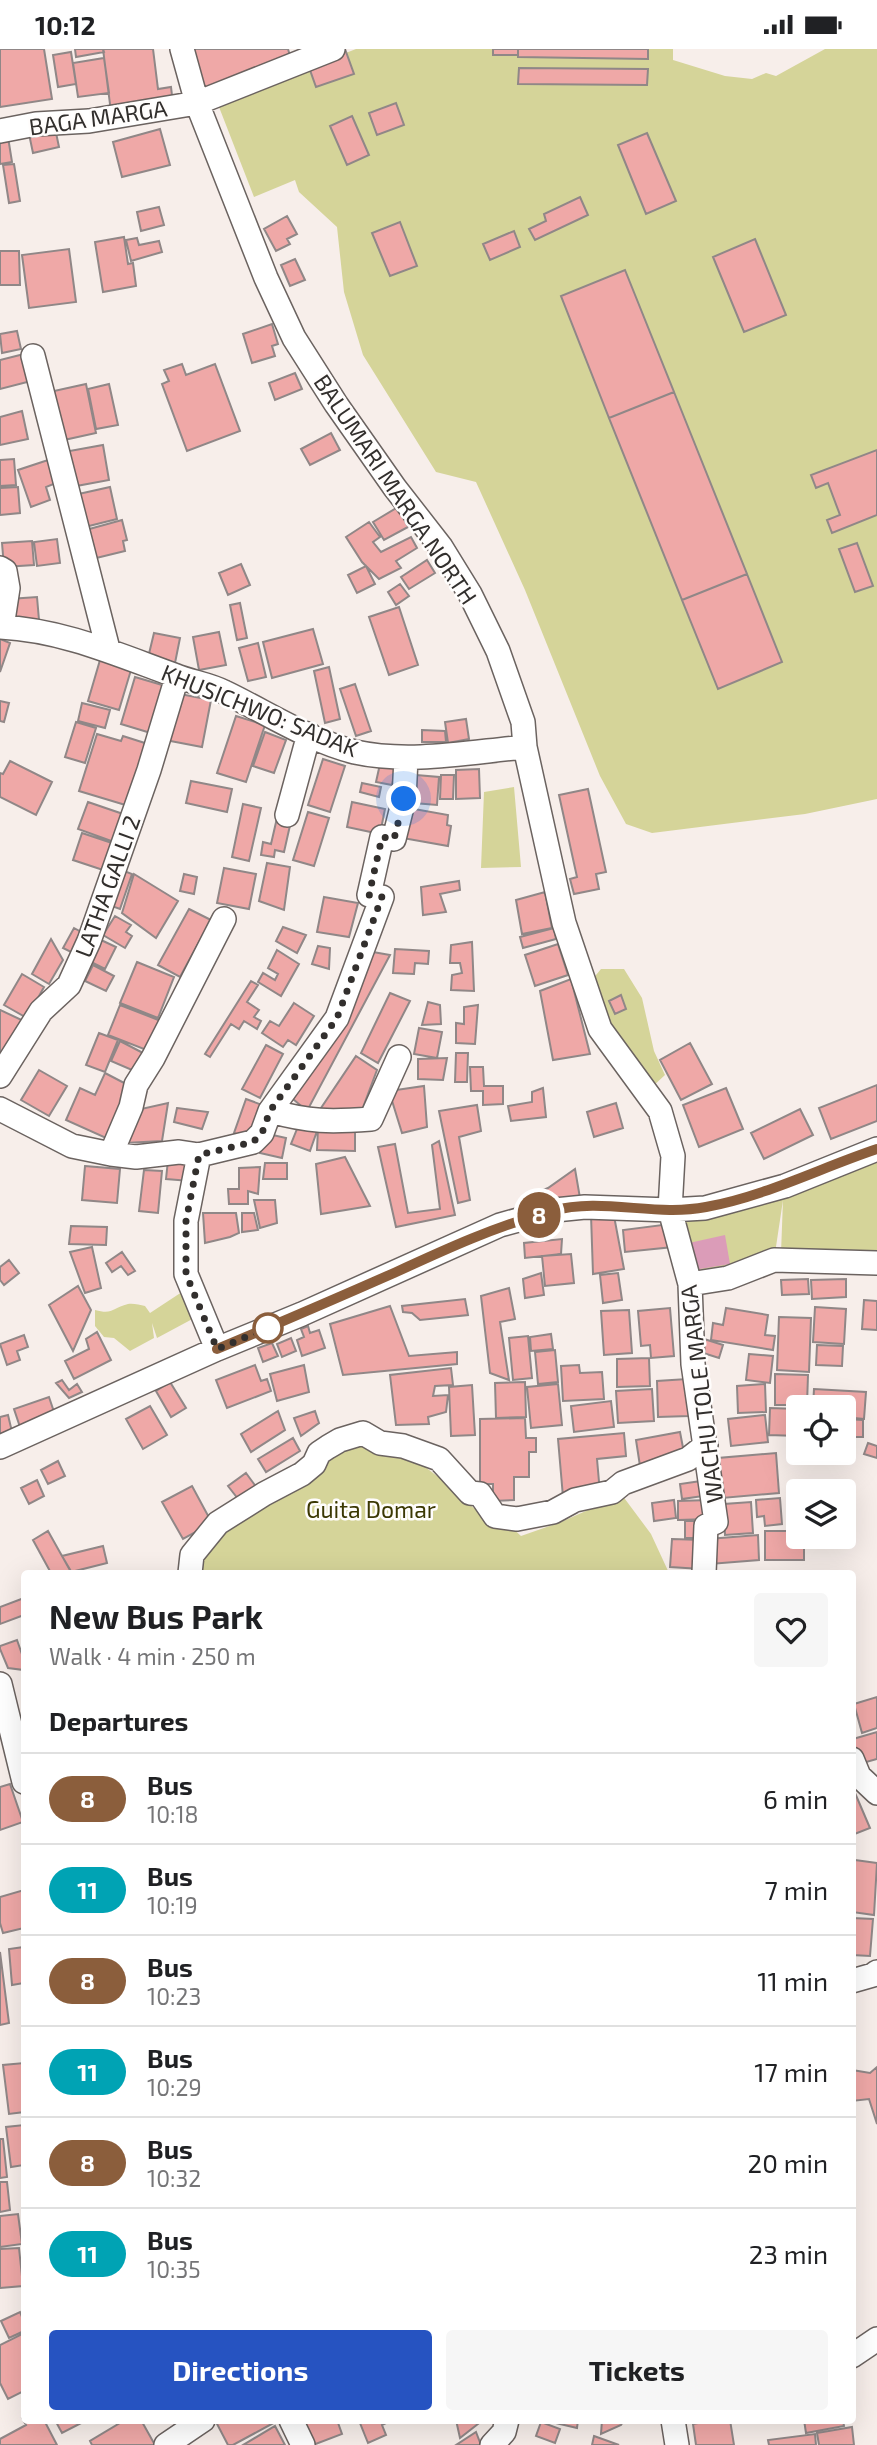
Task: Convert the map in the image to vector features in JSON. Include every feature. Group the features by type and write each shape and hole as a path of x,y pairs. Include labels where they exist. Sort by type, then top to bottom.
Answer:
{"street":[{"name":"BALUMARI MARGA NORTH","path":"182,49 197,103 266,278 295,338 336,404 395,488 441,547 470,594 498,650 523,722 525,747 564,923 600,1028 660,1111 673,1156 670,1210"},
{"name":"BAGA MARGA","path":"0,131 36,124 89,121 197,103 333,49"},
{"path":"33,356 108,649"},
{"path":"0,568 5,571 8,588 1,627"},
{"name":"KHUSICHWO: SADAK","path":"1,627 69,637 108,649 177,677 220,690 309,734 355,752 406,758 525,747"},
{"name":"LATHA GALLI 2","path":"0,1076 41,1011 69,985 89,941 149,770 177,677"},
{"path":"287,815 309,734"},
{"path":"0,1109 72,1146 111,1154 136,1157 179,1152 199,1155 253,1142 262,1133 270,1111 337,1018 382,897 369,895 382,837 394,839 404,799 406,758"},
{"path":"111,1154 131,1107 136,1084 153,1058 224,919"},
{"path":"270,1111 302,1120 372,1125 399,1057"},
{"path":"0,1447 500,1225 555,1210 585,1207 670,1210 705,1208 785,1186 877,1149"},
{"path":"199,1155 186,1221 186,1274 217,1349"},
{"name":"WACHU TOLE MARGA","path":"670,1210 690,1284 693,1364 716,1522 706,1526 704,1570"},
{"path":"690,1284 728,1278 775,1260 811,1260 874,1266"},
{"path":"190,1570 192,1555 218,1523 264,1493 302,1474 314,1464 319,1453 328,1447 363,1433 380,1443 403,1446 439,1459 470,1493 480,1494 495,1516 517,1520 553,1512 575,1500 612,1492 623,1483 688,1459 706,1444"},
{"path":"0,1684 21,1770"},
{"path":"856,1769 859,1776 877,1793"},
{"path":"856,1980 877,1972"},
{"path":"856,2353 877,2339"},
{"path":"166,2445 197,2424"},
{"path":"293,2424 303,2445"},
{"path":"492,2445 506,2424"},
{"path":"674,2424 677,2445"}],"green space":[{"path":"356,49 673,49 673,60 725,76 752,79 766,73 776,76 825,49 877,49 877,799 805,814 652,833 626,824 600,776 525,590 476,482 436,472 363,355 344,292 337,227 299,192 295,180 254,197 219,107 274,81"},
{"path":"514,787 521,867 481,868 484,792"},
{"path":"601,969 624,969 642,998 654,1051 665,1075 652,1087 611,1029 591,981"},
{"path":"877,1148 877,1253 781,1253 783,1200 774,1260 692,1283 672,1214"},
{"path":"188,1288 198,1316 157,1338 152,1323 154,1338 130,1351 114,1338 104,1337 95,1326 95,1310 109,1311 132,1304 145,1306 150,1313"},
{"name":"Guita Domar","path":"362,1438 412,1457 493,1522 506,1522 521,1536 622,1495 651,1534 668,1570 199,1570 202,1548"}],"shaded area":[{"path":"725,1235 730,1264 694,1270 689,1243"}],"building":[{"path":"0,49 44,49 52,99 0,107"},
{"path":"75,49 103,49 104,52 76,57"},
{"path":"103,49 153,49 158,89 171,87 173,104 111,112"},
{"path":"191,49 288,49 290,56 259,66 260,69 206,96"},
{"path":"345,49 354,74 316,87 310,70 334,52"},
{"path":"493,49 518,49 518,55 493,55"},
{"path":"518,49 648,49 648,59 518,57"},
{"path":"71,52 76,84 58,87 53,55"},
{"path":"104,58 109,93 78,97 73,63"},
{"path":"519,68 648,69 647,85 518,84"},
{"path":"396,103 404,125 377,135 369,113"},
{"path":"352,116 369,155 347,165 330,126"},
{"path":"55,128 59,147 33,153 29,134"},
{"path":"160,129 170,165 122,177 113,142"},
{"path":"647,133 676,201 646,214 618,145"},
{"path":"8,137 12,162 0,164 0,138"},
{"path":"14,164 20,201 9,203 3,165"},
{"path":"580,197 588,215 535,240 529,229 546,221 544,214"},
{"path":"159,207 164,225 141,231 137,212"},
{"path":"287,216 297,234 287,239 290,244 276,251 264,229"},
{"path":"400,222 417,266 390,276 372,233"},
{"path":"514,231 520,247 490,260 483,244"},
{"path":"124,237 128,264 133,263 136,286 103,292 95,242"},
{"path":"137,238 139,245 159,241 162,252 131,261 126,240"},
{"path":"755,239 786,315 744,332 713,257"},
{"path":"69,249 76,302 29,308 22,255"},
{"path":"0,251 19,251 20,285 0,285"},
{"path":"295,259 305,280 290,286 281,265"},
{"path":"625,270 674,392 609,418 561,296"},
{"path":"272,324 278,344 272,346 275,356 252,363 243,334"},
{"path":"17,331 21,349 2,353 0,334"},
{"path":"24,354 31,381 0,389 0,360"},
{"path":"182,364 186,375 215,364 240,431 187,451 162,384 169,381 164,370"},
{"path":"295,373 302,389 275,400 269,383"},
{"path":"86,384 96,433 64,440 54,391"},
{"path":"109,384 118,425 96,429 88,389"},
{"path":"674,392 747,574 682,600 609,418"},
{"path":"22,411 28,439 0,445 0,417"},
{"path":"331,433 340,450 310,465 301,449"},
{"path":"103,445 109,480 71,487 64,452"},
{"path":"877,450 877,515 832,533 827,520 840,515 828,483 816,488 811,475"},
{"path":"14,459 16,485 0,486 0,460"},
{"path":"48,460 56,483 46,487 50,500 31,507 18,470"},
{"path":"18,487 20,513 0,515 0,488"},
{"path":"110,487 117,519 81,528 74,495"},
{"path":"398,507 408,527 384,540 373,522"},
{"path":"122,520 127,540 123,541 125,551 88,560 82,531"},
{"path":"369,522 380,537 373,542 381,552 411,537 417,548 396,561 401,568 379,579 362,562 346,537"},
{"path":"57,539 60,563 37,566 34,542"},
{"path":"32,541 34,565 4,567 2,543"},
{"path":"857,543 873,586 855,592 839,549"},
{"path":"427,560 435,573 409,589 401,577"},
{"path":"241,564 250,585 228,595 219,573"},
{"path":"366,566 375,584 357,593 348,575"},
{"path":"747,574 782,662 718,689 682,600"},
{"path":"400,584 409,596 396,605 388,592"},
{"path":"37,597 39,620 11,622 9,599"},
{"path":"240,603 247,638 237,640 230,605"},
{"path":"399,607 418,665 389,675 369,617"},
{"path":"313,629 323,664 272,678 263,642"},
{"path":"219,632 226,665 199,670 193,637"},
{"path":"154,633 180,638 174,668 147,662"},
{"path":"0,639 10,643 0,672"},
{"path":"258,643 266,677 248,681 239,648"},
{"path":"100,660 131,670 119,710 88,701"},
{"path":"329,667 340,719 325,723 314,671"},
{"path":"135,677 169,687 154,734 121,724"},
{"path":"355,684 371,731 356,736 340,689"},
{"path":"175,693 211,700 202,747 165,740"},
{"path":"0,701 9,703 4,722 0,721"},
{"path":"82,703 110,710 105,728 78,721"},
{"path":"236,716 265,725 246,782 217,773"},
{"path":"466,719 469,739 448,743 445,722"},
{"path":"76,722 96,728 85,763 65,757"},
{"path":"422,730 445,731 446,742 422,742"},
{"path":"265,732 286,740 274,773 253,766"},
{"path":"97,734 121,741 123,736 151,745 132,807 79,791"},
{"path":"323,759 345,766 330,812 308,805"},
{"path":"10,761 52,782 36,815 0,797 0,773 3,774"},
{"path":"380,764 396,767 392,785 376,782"},
{"path":"479,769 480,798 456,799 456,770"},
{"path":"416,775 439,777 437,805 414,803"},
{"path":"441,775 454,775 453,799 440,799"},
{"path":"191,781 232,789 227,812 186,803"},
{"path":"362,783 381,787 379,797 360,792"},
{"path":"588,789 606,872 596,874 599,889 574,894 570,879 577,877 559,795"},
{"path":"88,802 123,814 114,842 78,829"},
{"path":"352,802 385,809 380,834 347,827"},
{"path":"243,804 261,808 249,861 232,857"},
{"path":"403,807 448,815 447,825 451,826 448,846 397,837"},
{"path":"308,812 329,818 314,866 293,860"},
{"path":"277,818 291,821 284,852 275,850 274,857 261,855 263,842 271,844"},
{"path":"82,833 115,844 106,871 73,860"},
{"path":"267,863 290,867 284,910 259,901"},
{"path":"224,868 256,874 249,909 217,903"},
{"path":"119,869 132,874 120,909 106,904"},
{"path":"134,874 178,901 156,938 122,913"},
{"path":"184,874 197,877 194,894 180,891"},
{"path":"459,881 460,890 440,894 446,912 423,915 421,887"},
{"path":"545,892 552,928 522,934 516,900"},
{"path":"324,897 358,903 349,937 317,932"},
{"path":"189,909 211,920 180,977 158,965"},
{"path":"115,916 131,925 126,932 132,936 125,948 103,935"},
{"path":"283,927 306,935 297,953 276,941"},
{"path":"74,928 83,933 73,953 63,948"},
{"path":"554,928 556,939 523,948 520,937"},
{"path":"51,939 63,960 49,984 32,974"},
{"path":"101,940 116,947 105,969 91,962"},
{"path":"472,942 474,991 451,990 452,975 462,973 460,963 450,963 451,945"},
{"path":"558,944 568,975 535,986 525,955"},
{"path":"318,946 330,948 329,969 312,964"},
{"path":"395,949 429,951 428,964 415,963 414,974 393,973"},
{"path":"277,950 299,964 281,996 258,982 263,973 275,980 278,974 268,968"},
{"path":"373,952 390,955 307,1111 293,1099"},
{"path":"137,962 174,977 158,1018 120,1003"},
{"path":"93,965 114,976 106,991 85,981"},
{"path":"22,974 44,987 27,1018 4,1005"},
{"path":"571,979 590,1054 553,1060 540,991"},
{"path":"251,981 258,985 247,1002 259,1010 254,1017 261,1021 257,1029 244,1021 239,1029 231,1024 210,1057 205,1054"},
{"path":"390,993 410,1001 378,1063 361,1053"},
{"path":"621,995 626,1009 615,1014 609,1001"},
{"path":"428,1002 440,1005 441,1024 422,1025"},
{"path":"294,1003 314,1016 296,1045 288,1040 283,1047 262,1033 270,1021 279,1026"},
{"path":"120,1005 161,1021 149,1051 108,1035"},
{"path":"478,1005 475,1044 456,1043 456,1023 464,1024 464,1007"},
{"path":"0,1010 26,1022 19,1039 12,1036 2,1057 0,1056"},
{"path":"419,1028 442,1032 437,1058 414,1054"},
{"path":"99,1033 118,1040 105,1072 86,1065"},
{"path":"120,1041 143,1053 132,1070 111,1061"},
{"path":"690,1043 712,1084 681,1100 660,1060"},
{"path":"266,1045 283,1054 260,1098 242,1089"},
{"path":"456,1053 468,1053 467,1082 455,1082"},
{"path":"356,1056 377,1070 362,1110 319,1111"},
{"path":"447,1058 443,1080 418,1079 418,1059"},
{"path":"470,1067 483,1067 484,1086 503,1086 503,1104 483,1105 483,1091 471,1091"},
{"path":"39,1070 67,1086 49,1116 21,1100"},
{"path":"105,1073 130,1086 106,1138 66,1120 80,1088 95,1095"},
{"path":"877,1085 877,1121 831,1139 819,1108"},
{"path":"424,1086 427,1127 402,1133 389,1091"},
{"path":"543,1088 546,1117 511,1121 508,1106 532,1102 532,1092"},
{"path":"726,1088 743,1129 699,1147 683,1105"},
{"path":"246,1099 265,1106 252,1140 234,1133"},
{"path":"168,1103 162,1141 125,1143 132,1111"},
{"path":"616,1103 623,1128 594,1137 587,1112"},
{"path":"477,1105 481,1131 459,1137 470,1200 458,1203 439,1111"},
{"path":"177,1108 208,1112 202,1129 174,1122"},
{"path":"800,1109 813,1135 764,1159 751,1133"},
{"path":"299,1124 317,1131 310,1151 291,1144"},
{"path":"318,1128 355,1129 355,1151 317,1150"},
{"path":"264,1133 286,1138 282,1158 260,1153"},
{"path":"439,1141 455,1215 396,1227 378,1147 395,1144 408,1213 440,1209 432,1145"},
{"path":"345,1157 370,1206 321,1214 316,1164"},
{"path":"168,1160 191,1161 190,1181 166,1179"},
{"path":"265,1163 287,1163 287,1179 263,1179"},
{"path":"85,1166 120,1169 117,1203 82,1200"},
{"path":"260,1167 258,1194 248,1191 248,1204 229,1204 228,1189 239,1189 239,1168"},
{"path":"575,1169 580,1198 532,1207 529,1196 548,1188"},
{"path":"144,1170 162,1171 158,1213 139,1211"},
{"path":"254,1200 275,1200 277,1223 260,1228"},
{"path":"203,1213 236,1213 239,1233 205,1243"},
{"path":"242,1213 254,1213 258,1230 242,1232"},
{"path":"591,1215 614,1216 624,1269 593,1274"},
{"path":"670,1224 673,1247 625,1252 623,1230"},
{"path":"71,1226 107,1227 106,1245 69,1244"},
{"path":"562,1239 561,1254 525,1258 524,1243"},
{"path":"92,1247 101,1288 85,1293 70,1252"},
{"path":"122,1252 135,1271 128,1275 121,1266 112,1272 106,1263"},
{"path":"571,1254 574,1283 545,1286 542,1256"},
{"path":"9,1260 19,1273 4,1285 0,1280 0,1267"},
{"path":"541,1273 544,1295 525,1298 523,1279"},
{"path":"618,1273 622,1300 603,1303 600,1275"},
{"path":"808,1279 809,1294 782,1295 781,1280"},
{"path":"846,1279 846,1297 812,1299 811,1280"},
{"path":"78,1286 91,1310 73,1351 49,1305"},
{"path":"509,1288 515,1319 500,1322 509,1380 490,1373 481,1296"},
{"path":"465,1299 468,1315 420,1320 412,1313 403,1312 402,1306"},
{"path":"864,1300 877,1301 877,1330 862,1329"},
{"path":"390,1306 409,1356 457,1352 457,1364 343,1375 330,1324"},
{"path":"815,1307 846,1309 844,1344 813,1342"},
{"path":"670,1308 674,1356 651,1358 650,1345 641,1346 638,1311"},
{"path":"726,1308 768,1315 765,1335 775,1336 773,1350 711,1340 713,1323 723,1325"},
{"path":"629,1310 632,1353 604,1355 601,1311"},
{"path":"779,1317 811,1318 809,1372 777,1370"},
{"path":"308,1326 310,1333 319,1330 325,1348 302,1356 297,1340 304,1337 301,1329"},
{"path":"97,1332 111,1360 74,1379 65,1361 89,1349 86,1339"},
{"path":"551,1334 553,1349 531,1351 530,1337"},
{"path":"24,1335 28,1347 17,1351 20,1360 7,1365 0,1344"},
{"path":"528,1336 532,1378 513,1380 509,1338"},
{"path":"291,1338 296,1351 282,1357 277,1344"},
{"path":"701,1338 723,1345 719,1358 697,1351"},
{"path":"272,1343 278,1356 263,1362 258,1348"},
{"path":"817,1345 843,1346 842,1366 816,1365"},
{"path":"555,1350 558,1382 538,1384 535,1352"},
{"path":"749,1354 773,1356 770,1383 746,1380"},
{"path":"649,1358 650,1386 617,1387 617,1359"},
{"path":"255,1365 261,1381 267,1379 271,1391 227,1408 216,1380"},
{"path":"304,1365 309,1392 277,1401 270,1374"},
{"path":"579,1365 580,1373 602,1372 604,1399 563,1401 561,1366"},
{"path":"451,1368 453,1385 435,1386 433,1396 448,1395 446,1412 428,1417 429,1424 396,1425 390,1375"},
{"path":"775,1374 808,1375 807,1395 786,1395 786,1405 775,1405"},
{"path":"687,1379 689,1416 658,1417 657,1381"},
{"path":"62,1380 69,1390 77,1384 82,1392 69,1398 56,1383"},
{"path":"170,1382 186,1408 171,1417 156,1391"},
{"path":"525,1382 526,1417 496,1418 495,1383"},
{"path":"558,1384 562,1425 531,1428 527,1387"},
{"path":"765,1384 766,1412 738,1413 737,1386"},
{"path":"472,1385 475,1435 451,1436 449,1387"},
{"path":"652,1389 654,1421 618,1423 616,1391"},
{"path":"814,1389 866,1392 864,1419 856,1418 856,1395 814,1395"},
{"path":"49,1397 56,1418 21,1430 14,1409"},
{"path":"611,1401 614,1427 574,1432 571,1406"},
{"path":"150,1406 167,1435 143,1449 126,1419"},
{"path":"770,1408 786,1409 786,1436 769,1435"},
{"path":"278,1411 285,1430 251,1452 241,1434"},
{"path":"315,1411 319,1423 301,1436 294,1418"},
{"path":"8,1415 13,1436 0,1439 0,1417"},
{"path":"765,1415 768,1442 731,1446 728,1419"},
{"path":"525,1418 526,1438 536,1438 536,1452 529,1452 529,1477 514,1477 514,1500 493,1501 493,1484 480,1484 480,1419"},
{"path":"856,1420 863,1420 863,1437 856,1437"},
{"path":"680,1432 685,1458 640,1466 636,1440"},
{"path":"624,1433 626,1456 597,1459 600,1493 563,1497 558,1439"},
{"path":"293,1438 300,1451 266,1472 258,1459"},
{"path":"868,1443 877,1446 877,1458 864,1454"},
{"path":"776,1453 779,1493 722,1498 718,1458"},
{"path":"58,1461 65,1476 48,1484 41,1470"},
{"path":"246,1473 260,1492 242,1504 228,1486"},
{"path":"37,1480 44,1496 29,1504 21,1488"},
{"path":"708,1480 710,1495 682,1499 680,1484"},
{"path":"192,1486 212,1523 183,1539 162,1502"},
{"path":"780,1498 782,1524 765,1526 764,1516 757,1517 756,1500"},
{"path":"674,1500 676,1518 654,1521 652,1503"},
{"path":"709,1500 710,1519 678,1520 678,1501"},
{"path":"751,1502 753,1533 725,1535 724,1504"},
{"path":"685,1521 703,1521 703,1538 685,1538"},
{"path":"48,1531 70,1570 49,1570 33,1540"},
{"path":"765,1531 786,1531 786,1549 804,1549 804,1560 765,1560"},
{"path":"758,1535 759,1560 710,1564 708,1539"},
{"path":"672,1539 703,1540 701,1569 670,1567"},
{"path":"103,1546 107,1563 70,1570 62,1556"},
{"path":"21,1599 21,1616 0,1624 0,1607"},
{"path":"17,1640 21,1651 21,1670 8,1668 0,1646"},
{"path":"877,1697 877,1728 862,1733 856,1703"},
{"path":"877,1732 877,1759 859,1764 856,1738"},
{"path":"10,1784 21,1823 0,1830 0,1787"},
{"path":"856,1795 870,1828 856,1833"},
{"path":"856,1860 877,1863 874,1915 856,1913"},
{"path":"21,1891 21,1929 3,1933 0,1923 0,1897"},
{"path":"856,1918 873,1919 870,1956 856,1955"},
{"path":"21,1947 21,1984 12,1985 9,1949"},
{"path":"0,1952 9,2023 0,2025"},
{"path":"21,2063 21,2112 9,2114 3,2065"},
{"path":"877,2067 877,2124 869,2099 856,2101 856,2071 870,2073"},
{"path":"21,2125 21,2165 11,2167 6,2127"},
{"path":"0,2139 3,2139 7,2177 0,2178"},
{"path":"0,2182 7,2182 10,2210 0,2212"},
{"path":"18,2214 21,2244 0,2247 0,2216"},
{"path":"19,2248 21,2286 0,2288 0,2249"},
{"path":"20,2312 21,2332 9,2338 1,2321"},
{"path":"21,2334 21,2392 8,2399 0,2383 0,2345"},
{"path":"46,2424 57,2445 0,2445 0,2439 26,2425"},
{"path":"57,2424 79,2424 62,2433"},
{"path":"118,2424 143,2424 155,2445 92,2445 90,2441"},
{"path":"217,2424 272,2424 233,2445 228,2445"},
{"path":"305,2424 338,2424 342,2434 313,2445"},
{"path":"360,2424 384,2424 382,2425 386,2435 368,2443"},
{"path":"457,2424 478,2424 460,2438"},
{"path":"540,2424 560,2429 555,2443 536,2436"},
{"path":"560,2424 578,2424 577,2428"},
{"path":"602,2424 622,2424 621,2425 601,2434"},
{"path":"693,2424 731,2424 734,2445 696,2445"},
{"path":"805,2424 844,2424 844,2426 806,2433"},
{"path":"275,2426 285,2445 243,2445"},
{"path":"852,2427 854,2445 819,2445 817,2433"},
{"path":"476,2432 481,2445 456,2445"},
{"path":"815,2434 816,2445 769,2445 768,2440"},
{"path":"594,2436 619,2445 592,2445"}],"bus line":[{"name":"8","path":"217,1349 500,1225 555,1210 585,1207 670,1210 705,1208 785,1186 877,1149"}],"route":[{"path":"268,1328 217,1349 186,1274 186,1221 199,1155 253,1142 262,1133 270,1111 337,1018 382,897 369,895 382,837 394,839 404,799"}]}
